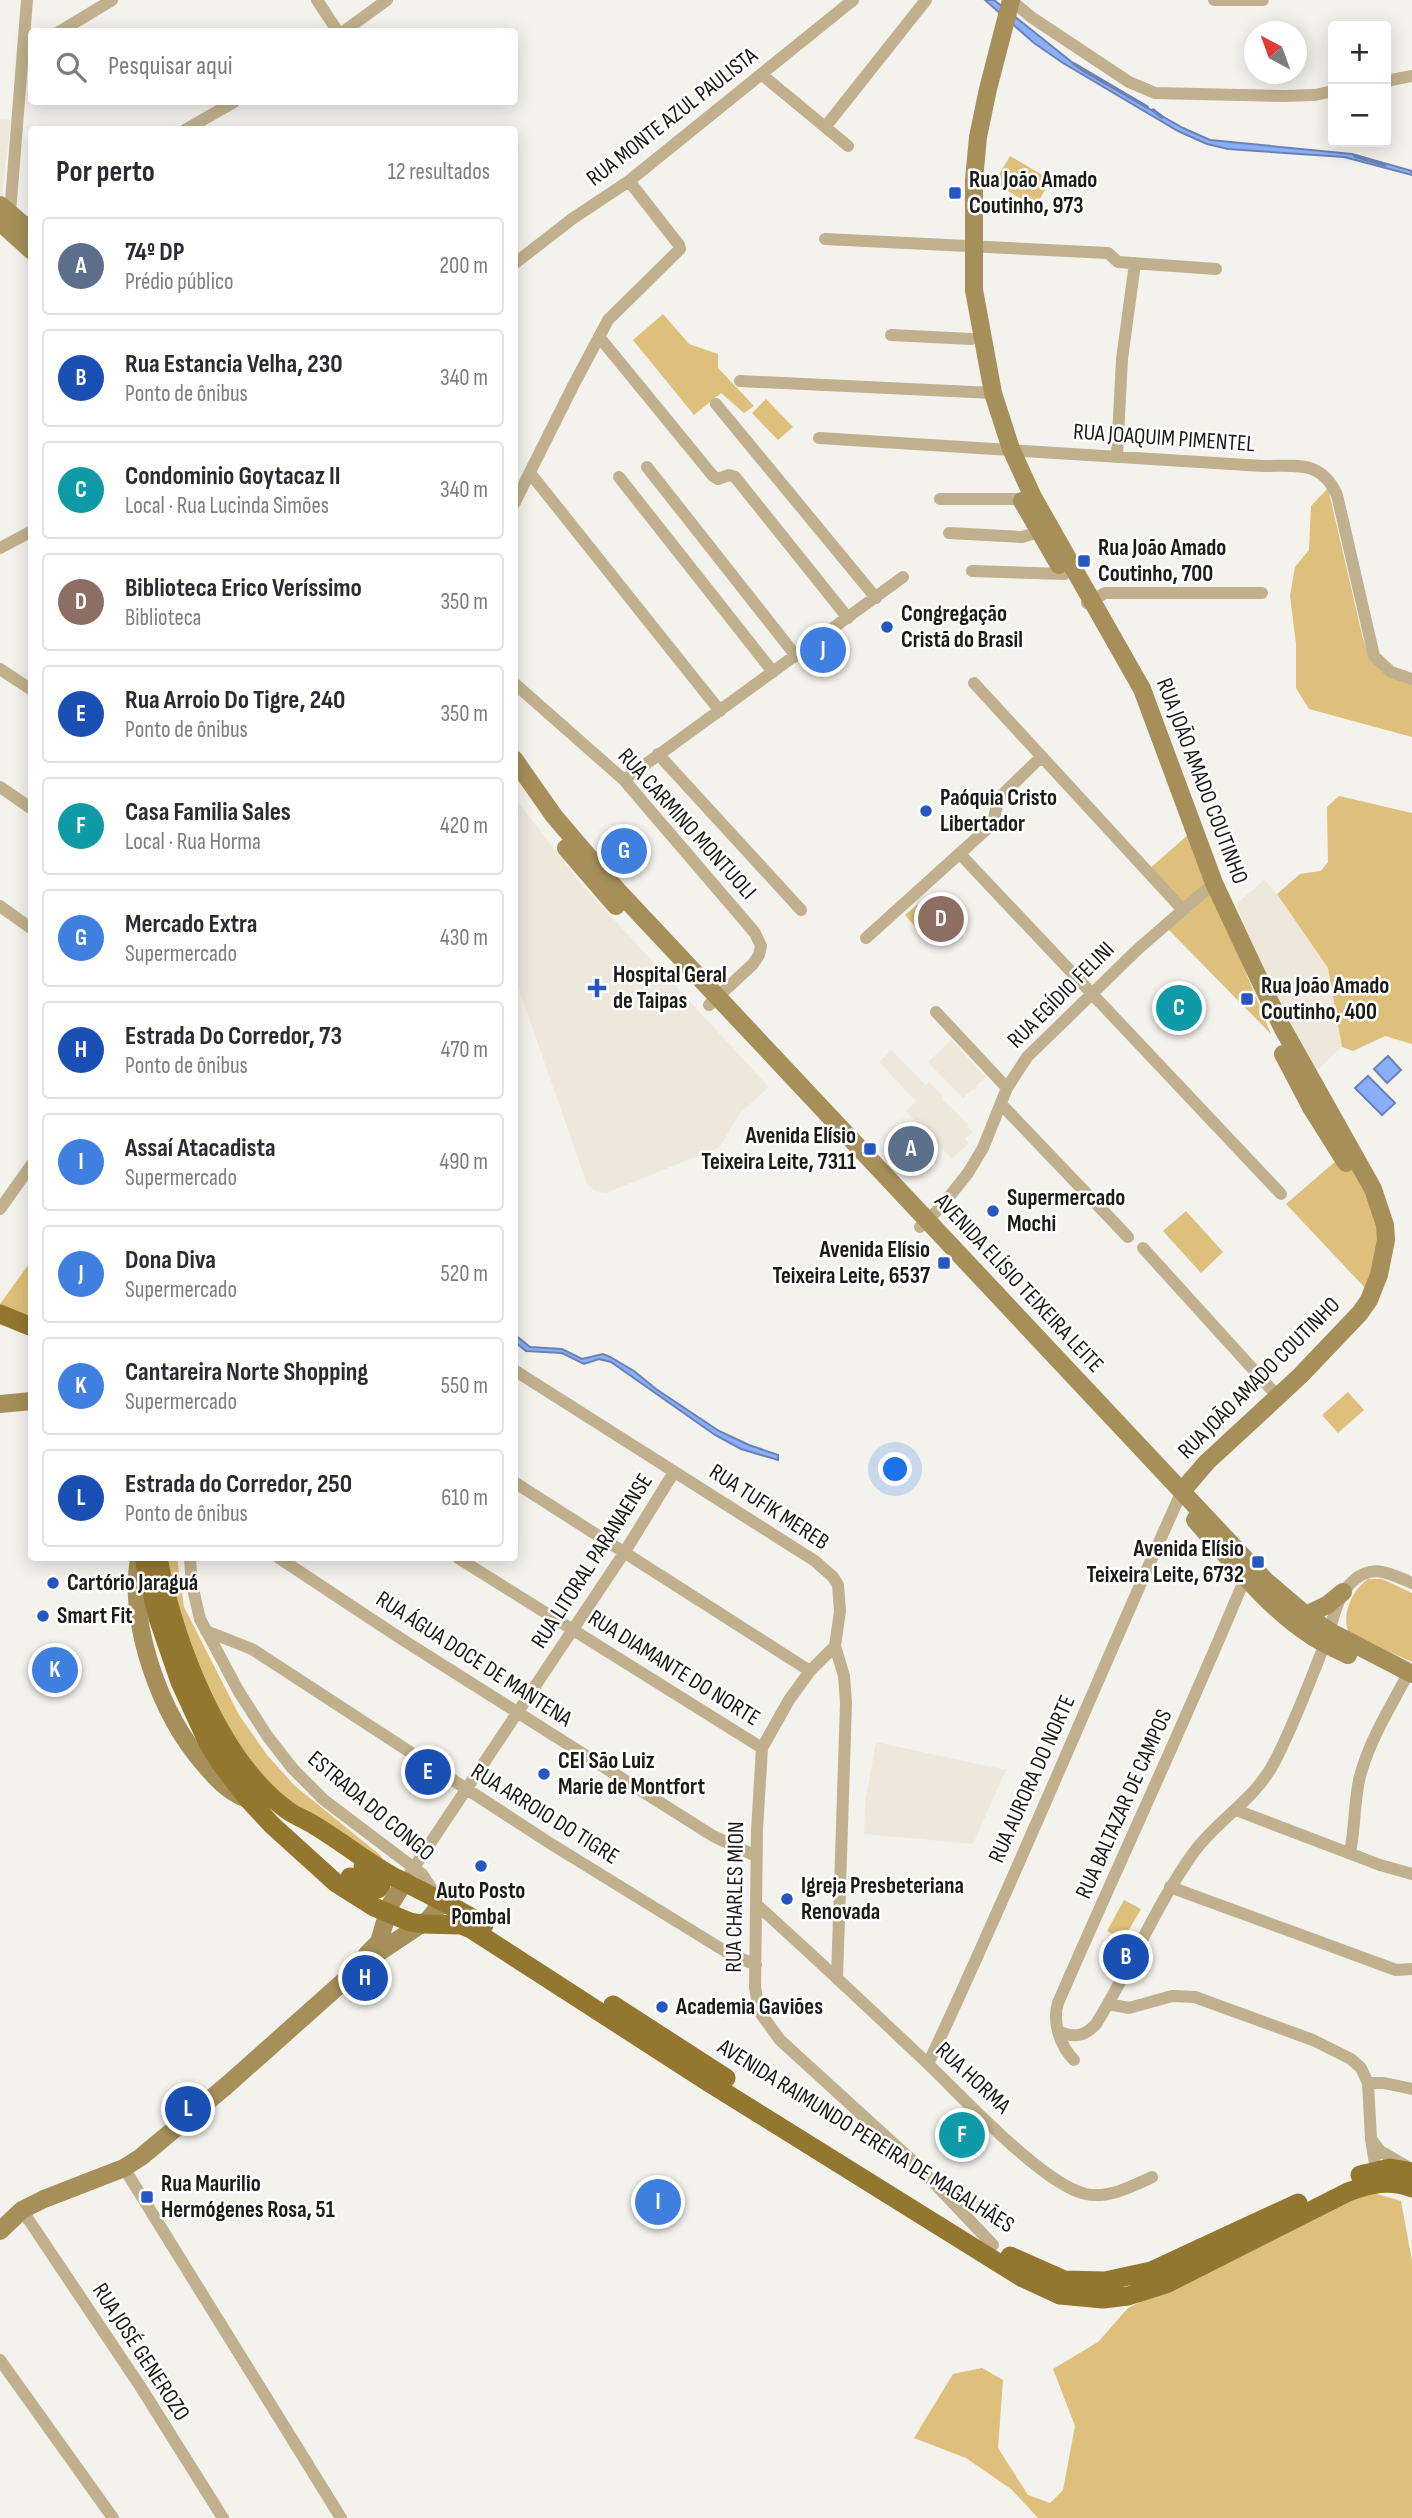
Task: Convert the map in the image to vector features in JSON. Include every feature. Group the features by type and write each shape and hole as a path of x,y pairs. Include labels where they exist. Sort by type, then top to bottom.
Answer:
{"main road":[{"path":"0,1314 28,1325"},
{"path":"0,1326 28,1337"},
{"name":"AVENIDA RAIMUNDO PEREIRA DE MAGALHÃES","path":"142,1561 180,1682 209,1745 248,1799 272,1825 336,1882 387,1914 422,1924 446,1923 471,1929 999,2264 1060,2295 1103,2299 1128,2296 1154,2288 1348,2192 1390,2168 1412,2171"},
{"name":"AVENIDA RAIMUNDO PEREIRA DE MAGALHÃES","path":"159,1561 170,1609 215,1724 270,1794 291,1813 314,1825 367,1861 410,1875 438,1899 960,2218 993,2245 1022,2263 1064,2280 1105,2281 1126,2277 1152,2271 1359,2175 1377,2176 1412,2188"},
{"path":"297,1847 368,1888 375,1890 380,1887 382,1882 378,1877 329,1844 314,1825"}],"street":[{"path":"27,0 27,51 14,221 28,244"},
{"path":"66,28 111,0"},
{"path":"317,0 338,28"},
{"path":"347,28 387,0"},
{"name":"RUA MONTE AZUL PAULISTA","path":"518,261 572,219 629,181 853,0"},
{"path":"826,127 926,0"},
{"name":"RUA JOÃO AMADO COUTINHO","path":"988,393 962,192 968,135 977,87 999,0"},
{"path":"1011,0 1031,17 1129,82 1155,93 1284,96 1328,92"},
{"name":"RUA JOÃO AMADO COUTINHO","path":"1011,0 990,78 978,137 963,287 971,339 1021,499 1044,530 1088,602 1130,689 1263,1015 1312,1109 1364,1195 1375,1226 1373,1259 1362,1296 1327,1338 1227,1432 1176,1497"},
{"path":"1214,0 1263,0"},
{"path":"761,74 848,146"},
{"path":"1391,80 1412,76"},
{"path":"192,126 229,105"},
{"path":"518,496 613,313 650,281 680,249 629,181"},
{"path":"825,239 1108,253 1118,262 1216,270"},
{"path":"1117,455 1122,359 1135,263"},
{"path":"891,335 971,339"},
{"path":"600,338 713,476 718,479 729,475 735,477 848,618"},
{"path":"740,381 988,393"},
{"path":"716,404 876,598"},
{"name":"RUA JOAQUIM PIMENTEL","path":"819,438 1263,466 1307,466 1324,474 1332,482 1338,495 1374,656 1391,673 1412,679"},
{"name":"RUA JOÃO AMADO COUTINHO","path":"1006,449 1064,574 1088,602"},
{"path":"648,467 796,656"},
{"path":"530,472 720,710"},
{"path":"619,477 773,672"},
{"path":"940,499 1021,499"},
{"path":"950,533 1022,537 1044,530"},
{"path":"0,548 28,533"},
{"path":"972,571 1064,574"},
{"path":"624,780 903,578"},
{"path":"1088,602 1105,593 1262,593"},
{"path":"0,668 28,687"},
{"path":"974,683 1181,909"},
{"name":"RUA CARMINO MONTUOLI","path":"518,687 624,780 759,940 761,948 757,959 713,1002"},
{"path":"658,754 801,910"},
{"path":"866,938 991,825 996,804 1002,794 1041,757"},
{"name":"AVENIDA ELÍSIO TEIXEIRA LEITE","path":"518,765 554,816 713,1002"},
{"name":"AVENIDA ELÍSIO TEIXEIRA LEITE","path":"518,783 533,807 593,881 713,1002 923,1224 1176,1497 1251,1573 1289,1619 1409,1677"},
{"path":"0,787 28,806"},
{"path":"960,855 1281,1194"},
{"name":"RUA JOÃO AMADO COUTINHO","path":"1176,1497 1207,1462 1339,1338 1360,1313 1375,1287 1386,1240 1385,1225 1373,1189 1282,1027 1210,886"},
{"name":"RUA EGÍDIO FELINI","path":"923,1224 953,1194 968,1173 983,1148 1007,1088 1027,1057 1181,909 1210,886"},
{"path":"0,906 28,926"},
{"path":"936,1012 1007,1088"},
{"path":"1001,1104 1128,1237"},
{"path":"0,1209 28,1170"},
{"path":"1143,1248 1270,1389"},
{"name":"RUA TUFIK MEREB","path":"518,1373 815,1561 833,1577 841,1598 835,1646 844,1676 846,1703 837,1979"},
{"path":"0,1404 28,1401"},
{"name":"RUA LITORAL PARANAENSE","path":"410,1875 624,1553 674,1472"},
{"path":"518,1485 810,1671"},
{"name":"RUA AURORA DO NORTE","path":"928,2064 1032,1834 1176,1497"},
{"name":"ESTRADA DO CONGO","path":"190,1561 194,1597 206,1631 255,1718 293,1769 324,1800 410,1875"},
{"name":"RUA ÁGUA DOCE DE MANTENA","path":"287,1561 403,1640 713,1836 757,1856"},
{"name":"RUA DIAMANTE DO NORTE","path":"463,1561 762,1748"},
{"path":"1306,1615 1327,1605 1362,1574 1371,1571 1392,1574 1412,1583"},
{"name":"AVENIDA ELÍSIO TEIXEIRA LEITE","path":"1251,1573 1306,1615 1327,1638"},
{"name":"RUA BALTAZAR DE CAMPOS","path":"1073,2060 1064,2046 1056,2021 1058,2003 1251,1573"},
{"path":"1060,2032 1069,2036 1083,2034 1096,2024 1170,1887 1205,1839 1260,1784 1276,1760 1327,1638 1343,1592"},
{"name":"RUA ARROIO DO TIGRE","path":"206,1631 252,1649 468,1790 728,1953 756,1965"},
{"name":"RUA CHARLES MION","path":"835,1646 810,1671 784,1708 762,1748 755,1987 759,2011 772,2030 806,2065 917,2165 960,2218"},
{"path":"1350,1853 1361,1776 1376,1736 1409,1677"},
{"path":"1236,1810 1380,1865 1412,1874"},
{"path":"253,2063 264,2047 376,1947 382,1936 387,1914 410,1875"},
{"path":"1170,1887 1396,1970 1412,1969"},
{"path":"0,2231 22,2210 124,2168 159,2143 376,1955 422,1924 436,1910 438,1899"},
{"name":"RUA HORMA","path":"757,1905 1043,2170 1068,2187 1087,2194 1125,2189 1152,2177"},
{"path":"1108,2004 1129,2008 1172,1996 1195,1997 1274,2025 1352,2059 1368,2081 1371,2139 1377,2176"},
{"path":"1368,2081 1412,2089"},
{"path":"1371,2139 1380,2151 1412,2171"},
{"path":"124,2168 341,2518"},
{"name":"RUA JOSÉ GENEROZO","path":"22,2210 140,2386 223,2518"},
{"path":"0,2360 114,2518"}],"shaded area":[{"path":"0,119 11,120 2,197 0,195"},
{"path":"1010,156 1051,180 1035,207 994,183"},
{"path":"663,314 689,344 718,354 718,368 754,406 744,413 721,393 694,415 633,340"},
{"path":"766,399 793,427 778,440 752,413"},
{"path":"1328,488 1367,649 1381,670 1412,685 1412,737 1309,709 1296,688 1296,643 1290,596 1295,567 1309,550 1311,506"},
{"path":"1339,796 1412,813 1412,1044 1385,1036 1353,1051 1342,1047 1328,968 1277,894 1300,874 1321,871 1328,862 1327,807"},
{"name":"Hospital Geral de Taipas","path":"518,802 581,884 769,1087 739,1114 720,1147 606,1193 595,1191 587,1184 518,987"},
{"path":"1189,834 1271,1034 1165,926 1181,909 1148,870"},
{"path":"1264,880 1277,894 1328,968 1342,1047 1313,1074 1280,1012 1236,904"},
{"path":"925,898 935,909 935,913 918,930 905,915"},
{"path":"951,1040 986,1077 975,1090 963,1098 928,1062"},
{"path":"891,1050 925,1084 920,1089 929,1082 973,1132 965,1139 969,1143 952,1159 906,1111 916,1101 879,1062"},
{"path":"1344,1154 1359,1179 1376,1220 1379,1249 1367,1290 1286,1204"},
{"path":"1186,1211 1223,1252 1201,1273 1163,1231"},
{"path":"28,1265 28,1324 0,1311 0,1304"},
{"path":"1348,1392 1364,1410 1338,1433 1322,1415"},
{"path":"165,1561 177,1561 184,1607 239,1715 267,1755 295,1786 380,1855 391,1872 277,1795 237,1750 203,1689"},
{"path":"1368,1579 1382,1579 1412,1593 1412,1662 1349,1634 1346,1619 1349,1604 1357,1590"},
{"path":"876,1742 1006,1770 973,1844 864,1834 865,1803"},
{"path":"1124,1900 1141,1909 1123,1940 1107,1931"},
{"path":"1367,2191 1401,2201 1412,2261 1412,2518 1038,2518 1011,2489 966,2458 914,2438 953,2374 982,2368 1003,2380 998,2448 1028,2495 1050,2503 1063,2490 1075,2426 1053,2369 1098,2342 1128,2308"}],"water":[{"path":"985,0 994,0 1083,71 1183,128 1210,140 1352,154 1412,171 1412,175 1344,157 1228,149 1207,144 1178,131 1063,63 1034,43"},
{"path":"1388,1056 1401,1070 1387,1083 1374,1069"},
{"path":"1368,1076 1395,1103 1382,1115 1355,1088"},
{"path":"518,1337 530,1347 562,1349 582,1359 603,1354 610,1357 719,1431 778,1455 778,1460 741,1449 715,1435 611,1362 599,1359 584,1364 562,1353 526,1351 518,1344"}],"waterway":[{"path":"1074,64 1147,107"},
{"path":"1153,110 1162,117"},
{"path":"1355,156 1385,165"}],"place":[{"name":"Rua João Amado Coutinho, 973","path":"955,193"},
{"name":"Rua João Amado Coutinho, 700","path":"1084,561"},
{"name":"Congregação Cristã do Brasil","path":"887,627"},
{"name":"Dona Diva","path":"823,650"},
{"name":"Paóquia Cristo Libertador","path":"926,811"},
{"name":"Mercado Extra","path":"624,851"},
{"name":"Biblioteca Erico Veríssimo","path":"941,919"},
{"name":"Hospital Geral de Taipas","path":"597,988"},
{"name":"Rua João Amado Coutinho, 400","path":"1247,999"},
{"name":"Condominio Goytacaz II","path":"1179,1008"},
{"name":"Avenida Elísio Teixeira Leite, 7311","path":"870,1149"},
{"name":"74º DP","path":"911,1149"},
{"name":"Supermercado Mochi","path":"993,1211"},
{"name":"Avenida Elísio Teixeira Leite, 6537","path":"944,1263"},
{"name":"Avenida Elísio Teixeira Leite, 6732","path":"1258,1562"},
{"name":"Cartório Jaraguá","path":"53,1583"},
{"name":"Smart Fit","path":"43,1616"},
{"name":"Cantareira Norte Shopping","path":"55,1670"},
{"name":"Rua Arroio Do Tigre, 240","path":"428,1772"},
{"name":"CEI São Luiz Marie de Montfort","path":"544,1774"},
{"name":"Auto Posto Pombal","path":"481,1866"},
{"name":"Igreja Presbeteriana Renovada","path":"787,1899"},
{"name":"Rua Estancia Velha, 230","path":"1126,1957"},
{"name":"Estrada Do Corredor, 73","path":"365,1978"},
{"name":"Academia Gaviões","path":"662,2007"},
{"name":"Estrada do Corredor, 250","path":"188,2109"},
{"name":"Casa Familia Sales","path":"962,2135"},
{"name":"Rua Maurilio Hermógenes Rosa, 51","path":"147,2197"},
{"name":"Assaí Atacadista","path":"658,2202"}]}
